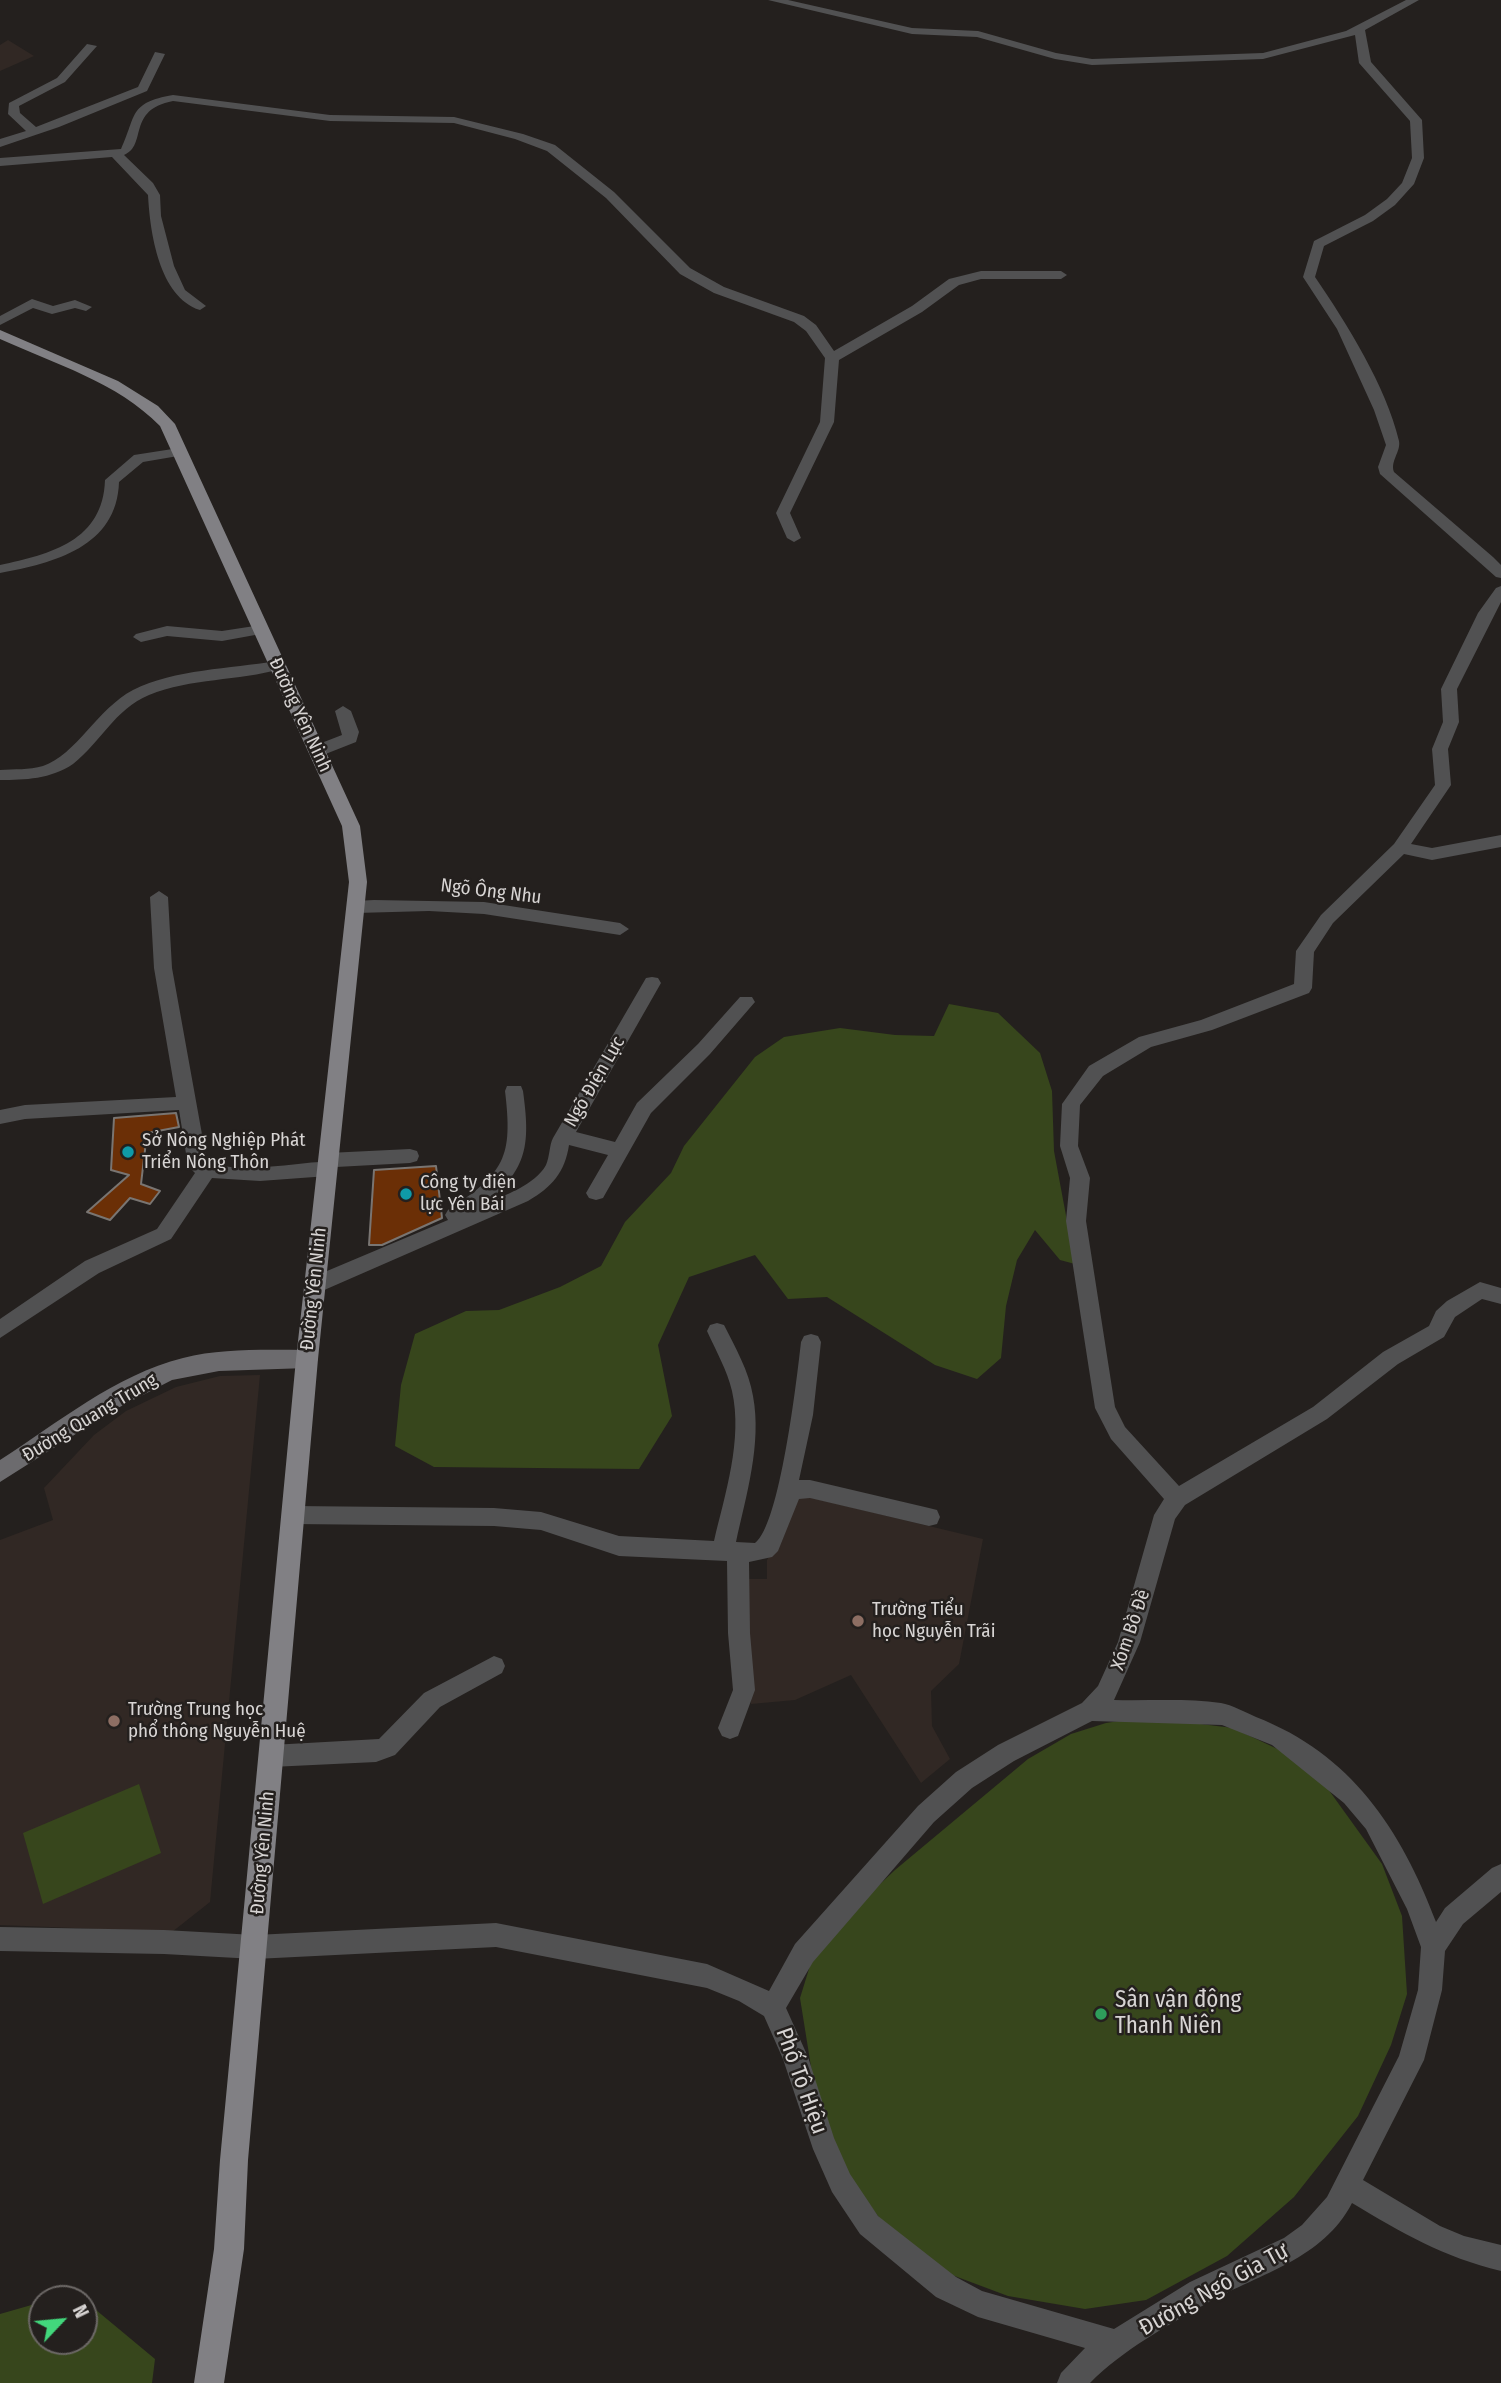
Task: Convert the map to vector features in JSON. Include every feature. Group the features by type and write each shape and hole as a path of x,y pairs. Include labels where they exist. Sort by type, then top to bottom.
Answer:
{"main road":[{"name":"Đường Yên Ninh","path":"0,334 111,384 156,410 167,424 351,826 358,882 307,1359 234,2160 229,2249 209,2383"}],"street":[{"path":"773,0 912,31 973,33 1085,62 1256,57 1310,45 1359,29 1413,0"},
{"path":"1359,29 1365,63 1416,120 1418,158 1408,184 1391,202 1369,218 1318,244 1309,277 1344,329 1381,410 1393,445 1386,462 1387,474 1488,559 1501,574"},
{"path":"34,131 14,114 13,105 61,79 92,46"},
{"path":"0,143 77,118 107,102 143,89 159,54"},
{"path":"0,162 116,154 128,148 133,122 138,115 153,103 173,98 330,118 454,120 519,136 551,148 583,172 692,276 719,290 799,319 811,328 832,358 827,422 783,513 794,538"},
{"path":"116,154 149,186 154,195 155,216 168,266 180,292 200,306"},
{"path":"832,358 917,309 954,282 982,275 1061,275"},
{"path":"0,321 32,303 52,310 75,304 86,307"},
{"path":"0,569 39,562 86,537 107,514 114,497 112,480 139,458 179,452"},
{"path":"1501,591 1486,613 1448,689 1451,722 1440,750 1443,785 1400,848 1327,919 1305,951 1303,988 1206,1026 1145,1042 1096,1071 1071,1104 1069,1146 1080,1178 1076,1221 1105,1408 1118,1433 1177,1498 1300,1427 1388,1359 1437,1331 1440,1320 1452,1308 1480,1290 1501,1296"},
{"path":"141,637 167,631 222,636 261,630"},
{"path":"0,775 36,775 62,765 117,708 143,692 276,666"},
{"path":"317,751 350,738 351,732 343,711"},
{"path":"1400,848 1433,854 1501,841"},
{"path":"159,897 163,968 198,1166 207,1171 228,1174 410,1156"},
{"name":"Ngõ Ông Nhu","path":"356,907 418,905 503,910 555,921 620,929"},
{"name":"Ngõ Điện Lực","path":"315,1285 538,1187 558,1164 560,1143 652,983"},
{"path":"596,1193 643,1108 704,1049 746,1002"},
{"path":"408,1245 476,1202 511,1161 518,1145 514,1091"},
{"path":"0,1117 25,1112 187,1103"},
{"path":"564,1136 618,1150"},
{"path":"0,1330 92,1267 164,1234 207,1171"},
{"path":"717,1331 739,1384 745,1417 745,1438 731,1551 744,1690 742,1702 730,1728"},
{"path":"788,1496 789,1476 803,1415 811,1342"},
{"name":"Đường Quang Trung","path":"0,1472 140,1384 169,1372 211,1362 307,1359"},
{"path":"293,1515 506,1518 541,1521 619,1546 755,1553 767,1547 793,1490 810,1489 929,1517"},
{"name":"Xóm Bồ Đề","path":"773,2007 804,1953 926,1814 964,1780 1006,1754 1090,1710 1106,1693 1117,1673 1143,1599 1165,1515 1177,1498"},
{"path":"271,1756 376,1751 387,1747 432,1700 494,1666"},
{"path":"1090,1710 1222,1714 1280,1737 1352,1794 1374,1821 1417,1904 1433,1947"},
{"path":"1433,1947 1454,1916 1501,1876"},
{"name":"Phố Tô Hiệu","path":"0,1939 164,1942 255,1947 496,1936 707,1976 747,1992 773,2007 795,2057 822,2140 841,2183 869,2225 946,2287 978,2303 1117,2344"},
{"name":"Đường Ngô Gia Tự","path":"1071,2383 1098,2355 1200,2292 1227,2281 1311,2234 1336,2206 1349,2186 1371,2135 1411,2060 1430,1990 1433,1947"},
{"path":"1349,2186 1431,2235 1464,2249 1501,2258"}],"shaded area":[{"path":"8,40 34,56 0,71 0,45"},
{"name":"Trường Trung học phổ thông Nguyễn Huệ","path":"260,1375 210,1902 172,1932 0,1925 0,1540 53,1520 44,1488 94,1435 126,1411 176,1387 220,1376"},
{"name":"Trường Tiểu học Nguyễn Trãi","path":"800,1495 983,1539 959,1664 931,1691 932,1726 950,1759 921,1783 851,1675 795,1700 751,1704 746,1579 767,1579 767,1560"}],"green space":[{"path":"949,1004 998,1013 1040,1053 1052,1091 1054,1151 1075,1264 1060,1260 1035,1230 1017,1260 1006,1306 1001,1358 977,1379 935,1365 827,1297 788,1299 755,1255 689,1277 658,1345 672,1416 639,1469 434,1467 395,1446 401,1385 415,1334 466,1311 499,1310 560,1287 601,1266 625,1222 671,1173 684,1146 755,1057 784,1037 840,1028 895,1035 934,1036"},
{"name":"Sân vận động Thanh Niên","path":"1144,1717 1233,1728 1288,1754 1328,1789 1382,1864 1402,1916 1407,1994 1391,2045 1358,2116 1294,2197 1227,2256 1146,2300 1085,2309 1008,2296 944,2272 881,2220 852,2181 832,2136 812,2073 800,1998 813,1956 844,1918 895,1870 1028,1759 1071,1734 1106,1723"},
{"path":"139,1784 161,1853 43,1904 23,1833"},
{"path":"28,2306 28,2355 98,2355 98,2312 155,2359 152,2383 0,2383 0,2314"}],"building":[{"name":"Sở Nông Nghiệp Phát Triển Nông Thôn","path":"176,1113 179,1127 147,1133 141,1184 160,1191 150,1204 130,1198 110,1220 87,1212 129,1175 111,1170 114,1118"},
{"name":"Công ty điện lực Yên Bái","path":"436,1166 442,1218 382,1245 369,1245 374,1170"}],"place":[{"name":"Sở Nông Nghiệp Phát Triển Nông Thôn","path":"128,1152"},
{"name":"Công ty điện lực Yên Bái","path":"406,1194"},
{"name":"Trường Tiểu học Nguyễn Trãi","path":"858,1621"},
{"name":"Trường Trung học phổ thông Nguyễn Huệ","path":"114,1721"},
{"name":"Sân vận động Thanh Niên","path":"1101,2014"}]}
